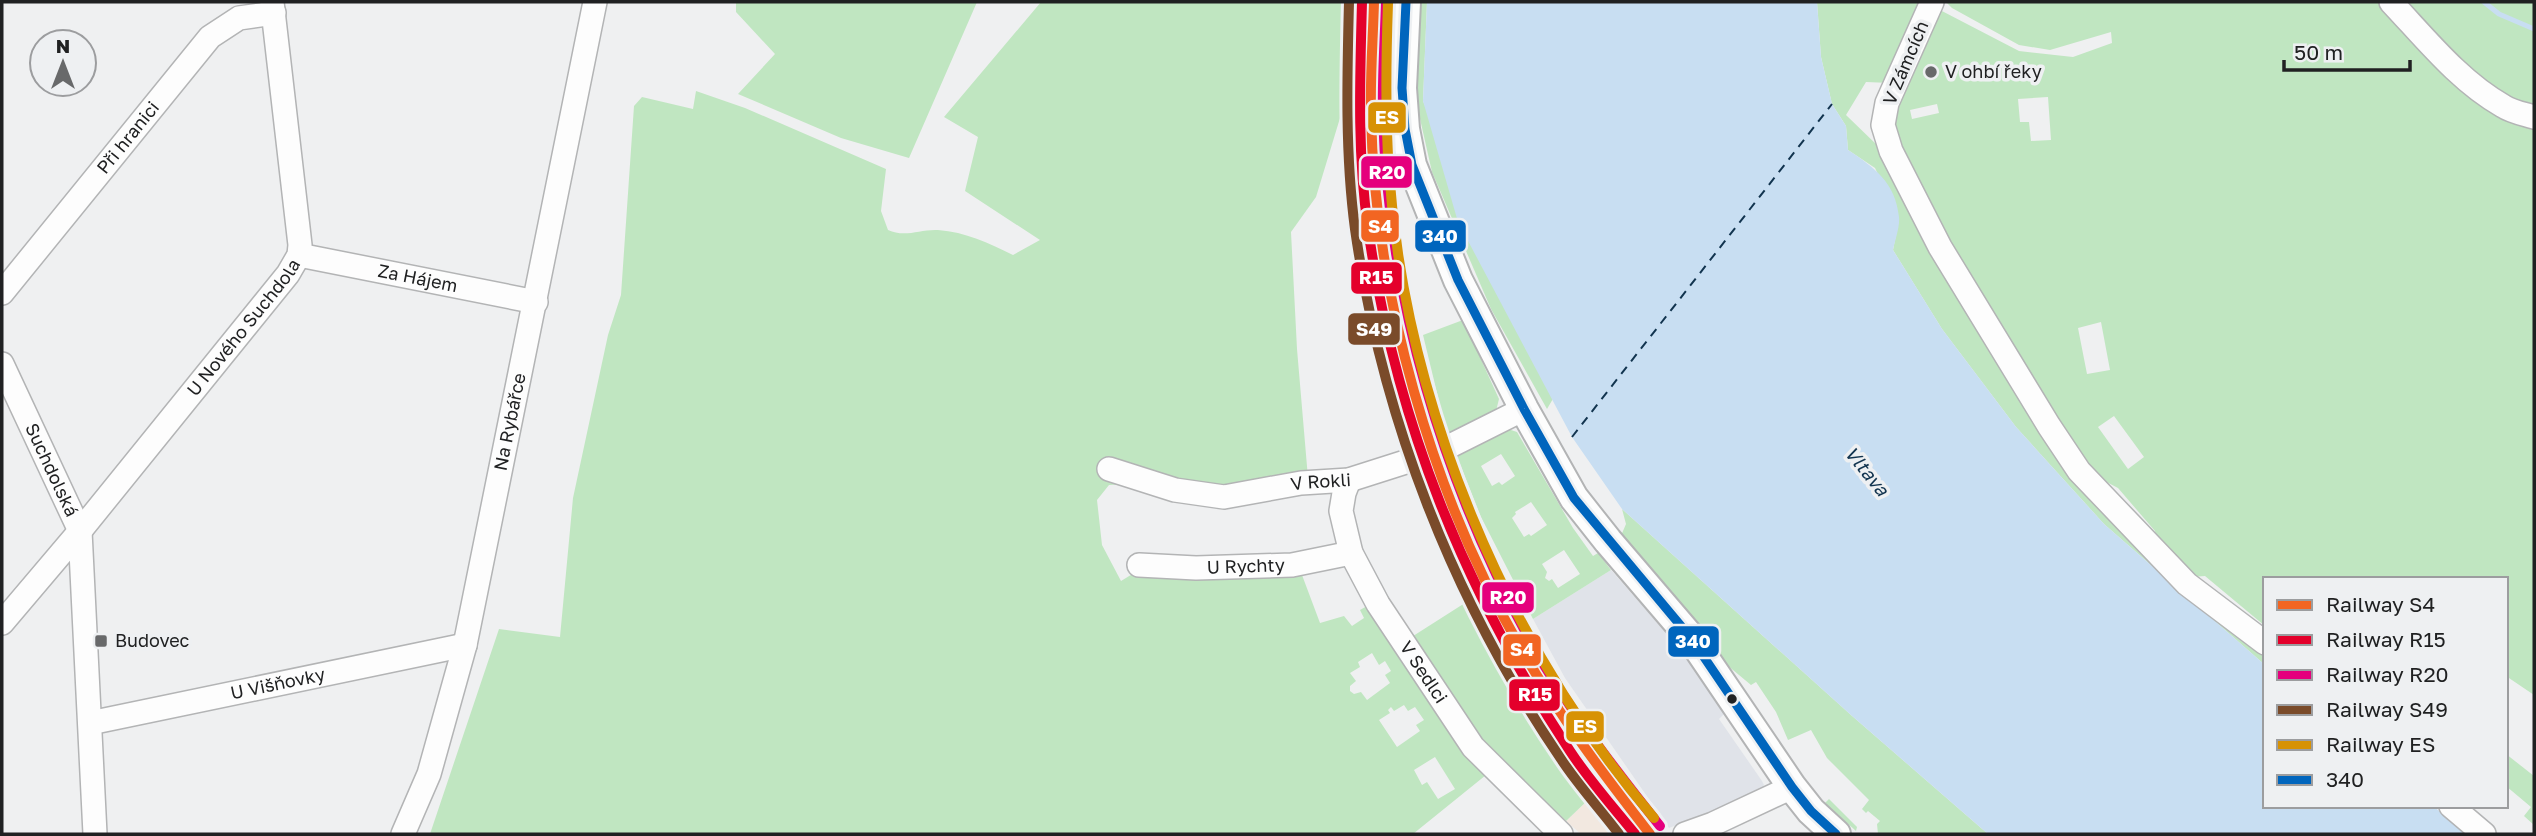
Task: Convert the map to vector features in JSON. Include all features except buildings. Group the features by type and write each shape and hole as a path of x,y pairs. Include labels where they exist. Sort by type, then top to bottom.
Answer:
{"main road":[{"path":"1406,2 1402,88 1405,129 1412,165 1458,280 1524,409 1574,499 1691,638 1792,787 1811,811 1836,834"}],"street":[{"name":"Na Rybářce","path":"402,834 429,774 466,645 595,2"},
{"name":"V Zámcích","path":"1932,2 1887,103 1883,125 1891,151 1940,247 2079,471 2188,584 2263,641"},
{"path":"2391,2 2475,87 2505,108 2534,117"},
{"name":"U Nového Suchdola","path":"2,623 288,274 299,255 273,7"},
{"name":"Při hranici","path":"2,293 210,37 239,18 273,7"},
{"name":"Za Hájem","path":"299,255 536,302"},
{"name":"Suchdolská","path":"2,364 80,531 95,834"},
{"name":"V Rokli","path":"1109,469 1175,489 1224,496 1301,483 1349,480 1440,451 1524,409"},
{"name":"V Sedlci","path":"1349,480 1343,493 1341,511 1351,554 1378,604 1473,747 1561,834"},
{"name":"U Rychty","path":"1139,565 1196,568 1292,565 1351,554"},
{"name":"U Višňovky","path":"90,723 466,645"},
{"path":"1685,834 1713,824 1792,787"},
{"path":"2453,808 2484,834"}],"shaded area":[{"path":"1350,2 1389,2 1387,110 1394,213 1406,294 1434,433 1452,485 1484,557 1597,749 1661,834 1617,834 1568,769 1545,736 1481,628 1449,561 1422,492 1382,367 1355,217 1348,111"},
{"path":"1611,570 1679,648 1727,711 1719,719 1762,781 1764,785 1760,793 1669,828 1565,678 1533,619"},
{"path":"1589,799 1613,831 1611,834 1581,834 1566,821"}],"green space":[{"path":"736,2 977,2 909,158 841,138 738,94 775,54 736,12"},
{"path":"1041,2 1351,2 1347,95 1316,197 1291,232 1308,478 1209,492 1168,482 1109,485 1097,500 1102,545 1121,581 1139,570 1299,567 1320,623 1344,616 1352,626 1364,618 1360,610 1367,606 1486,775 1413,834 430,834 499,629 560,637 573,498 608,335 621,295 634,106 642,97 693,109 696,91 745,108 886,169 881,211 888,230 894,232 948,231 977,239 1013,255 1040,240 965,191 978,137 944,117","holes":["1372,653 1379,665 1385,661 1391,671 1385,675 1390,683 1367,700 1361,692 1354,694 1350,691 1350,686 1356,681 1350,673 1360,667 1358,662","1404,705 1408,711 1415,707 1424,720 1416,725 1420,731 1397,747 1379,720 1390,713 1388,710 1391,707 1394,711","1435,757 1455,789 1438,799 1427,782 1422,785 1414,770"]},
{"path":"1420,2 1427,2 1423,101 1554,397 1547,409 1491,309 1432,172 1416,101"},
{"path":"1817,2 1927,2 1890,83 1866,82 1846,115 1879,147 2074,471 2263,651 2263,663 2104,524 2016,427 1942,329 1893,250 1899,219 1875,168 1848,150 1846,126 1832,104 1821,57"},
{"path":"1946,2 2534,2 2534,695 2508,677 2508,577 2263,577 2263,624 2205,576 2192,577 2156,538 2155,531 2118,488 2093,475 1977,303 1890,124 1895,90 1940,10 2019,51 2073,57 2112,43 2111,32 2050,50 2019,45 1952,8","holes":["2048,97 2051,140 2031,141 2029,122 2020,122 2018,99","1937,104 1939,113 1912,119 1910,110","2101,322 2110,370 2087,374 2078,328","2114,416 2144,457 2128,469 2098,427"]},
{"path":"1463,320 1499,399 1496,411 1447,434 1423,335"},
{"path":"1508,429 1517,432 1573,528 1593,556 1598,553 1611,570 1533,619 1481,517 1460,464 1451,454","holes":["1501,454 1515,476 1502,485 1499,482 1492,486 1481,466","1531,502 1547,525 1531,536 1529,534 1524,537 1512,518 1515,512","1564,550 1580,574 1558,588 1552,579 1549,581 1545,578 1547,572 1542,564"]},
{"path":"1622,509 1988,834 1878,834 1877,824 1880,821 1862,809 1869,800 1827,758 1811,730 1788,740 1776,712 1756,682 1751,685 1721,660 1620,538 1626,524"},
{"path":"1468,601 1518,693 1589,799 1566,821 1487,746 1410,638"},
{"path":"2508,756 2534,776 2534,825 2524,816 2531,807 2508,788"},
{"path":"1829,799 1857,827 1856,831 1825,803"}],"water":[{"name":"Vltava","path":"1427,2 1817,2 1821,57 1832,104 1846,126 1848,150 1875,170 1893,194 1899,221 1893,250 1942,329 2016,427 2104,524 2263,663 2263,808 2435,808 2467,834 1988,834 1622,509 1572,437 1458,222 1423,101"}],"waterway":[{"path":"2484,2 2499,14 2534,29"}],"ferry route":[{"path":"1572,437 1832,104"}],"rail line":[{"name":"S49","path":"1349,2 1348,144 1355,229 1383,370 1404,438 1455,572 1487,636 1561,759 1619,834"},
{"name":"R15","path":"1362,2 1361,143 1368,228 1380,299 1396,368 1416,435 1439,501 1467,565 1532,690 1570,751 1635,834"},
{"name":"S4","path":"1374,2 1371,113 1383,251 1396,322 1414,392 1436,460 1461,527 1490,591 1523,652 1567,723 1650,834"},
{"name":"R20","path":"1386,2 1383,114 1387,183 1396,252 1409,321 1447,454 1500,583 1532,644 1576,715 1660,826"},
{"name":"ES","path":"1388,3 1388,151 1399,259 1416,345 1441,431 1472,516 1509,597 1552,676 1600,749 1654,818"}],"transit line":[{"name":"340","path":"1406,2 1402,88 1405,129 1412,165 1458,280 1524,409 1574,498 1691,638 1792,787 1811,811 1836,834"}],"place":[{"name":"V ohbí řeky","path":"1931,72"},
{"name":"Budovec","path":"101,641"}]}
